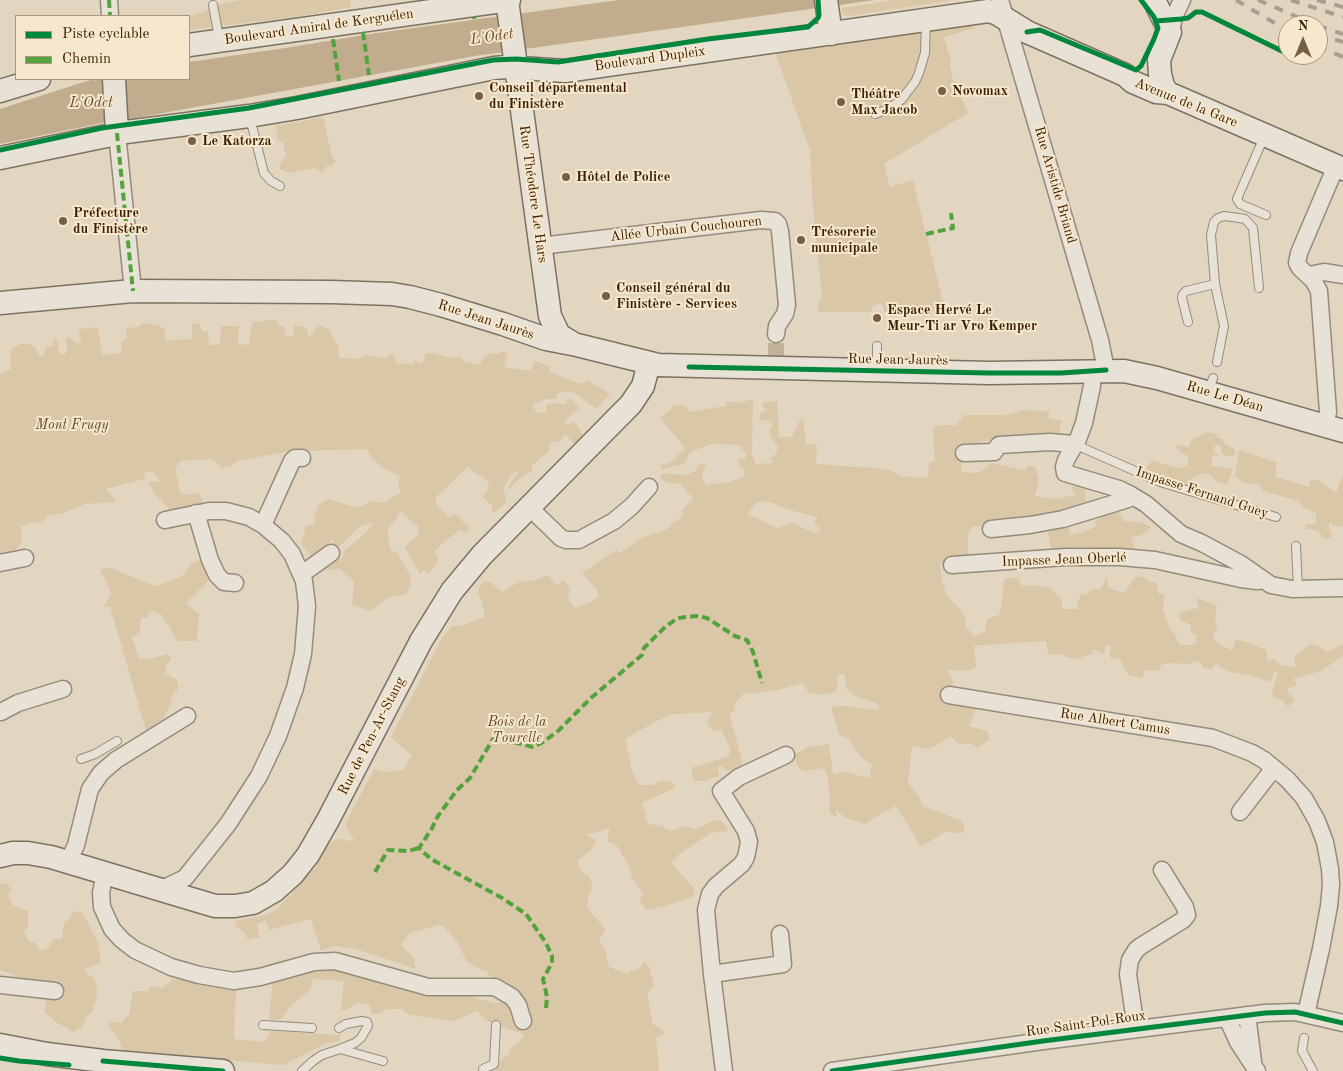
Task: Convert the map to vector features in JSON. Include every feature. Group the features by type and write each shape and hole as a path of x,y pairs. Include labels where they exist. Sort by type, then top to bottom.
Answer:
{"street":[{"path":"109,0 110,15"},
{"path":"1157,0 1165,24 1169,27"},
{"path":"1125,75 1141,75 1159,60 1169,38 1169,27 1182,0"},
{"name":"Boulevard Amiral de Kerguélen","path":"190,45 508,4"},
{"name":"Rue Théodore Le Hars","path":"508,4 551,320 559,335 577,345"},
{"path":"827,4 831,34"},
{"name":"Boulevard Dupleix","path":"0,158 117,128 249,116 494,68 516,59 565,71 982,11 993,12 1002,9"},
{"name":"Avenue de la Gare","path":"1002,9 1033,35 1125,75 1133,82 1156,92 1168,94 1340,167"},
{"name":"Rue Aristide Briand","path":"1002,9 1100,340 1099,371 1092,386 1084,424 1064,467 1065,473 1119,489 1131,495"},
{"path":"1159,60 1162,86 1168,94"},
{"path":"0,91 36,80"},
{"path":"114,80 133,291"},
{"path":"1334,428 1328,412 1319,297 1316,284 1298,266 1298,258 1340,167"},
{"name":"Allée Urbain Couchouren","path":"540,246 761,220 775,221 779,227 787,305 785,314 777,326 776,334"},
{"path":"1309,275 1324,272 1343,275"},
{"name":"Rue Jean Jaurès","path":"0,303 133,291 392,294 441,305 556,342 674,367 776,364 877,370 989,373 1099,371"},
{"path":"532,334 545,329 551,320"},
{"name":"Rue de Pen-Ar-Stang","path":"0,856 13,853 28,853 68,862 196,901 226,907 253,903 274,891 298,869 308,855 431,623 452,592 475,563 631,404 643,386 649,363"},
{"name":"Rue Le Déan","path":"1099,371 1140,373 1211,385 1334,428"},
{"path":"964,453 994,452 999,444 1050,442 1074,444"},
{"path":"263,525 292,461 295,458 302,458"},
{"path":"530,508 561,538 578,540 614,521 632,506 649,487"},
{"path":"991,529 1063,520 1128,499 1131,495 1146,504 1181,534 1241,564 1277,588 1343,588"},
{"path":"160,890 185,878 228,824 249,794 262,770 283,724 298,678 305,637 307,599 302,574 287,548 263,525 243,515 226,511 209,511 165,520"},
{"path":"196,513 210,560 217,575 224,582 236,584"},
{"path":"302,574 331,553"},
{"name":"Impasse Jean Oberlé","path":"952,565 1065,557 1120,557 1155,560 1258,582 1264,580"},
{"path":"0,563 24,558"},
{"path":"0,711 18,703 63,689"},
{"name":"Rue Albert Camus","path":"949,695 1213,738 1252,753 1274,768 1295,787 1312,812 1322,832 1330,868 1331,885 1328,912 1306,1014"},
{"path":"68,862 76,846 90,789 101,772 116,760 187,716"},
{"path":"724,1071 706,923 707,903 716,886 742,864 750,842 746,831 721,791 740,777 786,755"},
{"path":"1240,812 1274,768"},
{"path":"1136,1029 1128,974 1130,960 1141,946 1183,920 1187,915 1185,907 1162,870"},
{"path":"105,872 101,893 102,907 112,929 135,950 166,965 199,975 234,981 272,974 314,962 335,961 428,987 495,987 512,997 518,1006 523,1021"},
{"path":"185,878 196,901"},
{"path":"712,974 783,964 780,934"},
{"path":"0,985 54,991"},
{"name":"Rue Saint-Pol-Roux","path":"832,1071 867,1069 1136,1029 1276,1012 1306,1014 1343,1023"},
{"path":"1247,1015 1255,1068"},
{"path":"1227,1018 1238,1042 1255,1068"},
{"path":"0,1045 31,1052 103,1061 223,1071"},
{"path":"0,1058 69,1065 85,1065 103,1061"}],"lane":[{"path":"213,6 219,41"},
{"path":"875,114 888,109 902,100 920,73 925,53 926,20"},
{"path":"249,116 264,173 271,181 280,186"},
{"path":"1265,135 1237,199 1240,204 1266,215"},
{"path":"1217,362 1224,322 1215,284 1212,228 1218,218 1233,217 1245,219 1253,228 1259,288"},
{"path":"1188,322 1182,298 1183,294 1186,291 1215,284"},
{"path":"877,346 877,370"},
{"name":"Impasse Fernand Guey","path":"1074,444 1160,482 1276,517"},
{"path":"1296,546 1298,589"},
{"path":"81,759 95,754 117,741"},
{"path":"302,1071 322,1055 355,1043 361,1038 368,1026 367,1022 362,1021 346,1024 339,1028"},
{"path":"262,1024 312,1028"},
{"path":"483,1069 494,1064 496,1025"},
{"path":"1304,1038 1302,1051 1313,1071"},
{"path":"340,1049 383,1061"}],"green space":[{"path":"240,0 350,0 351,7 295,17 190,30 190,17 211,9 211,6"},
{"path":"894,0 954,0 849,16 844,15 841,10 843,8"},
{"path":"966,24 975,28 944,37 951,61 951,74 968,113 884,164 890,187 913,180 946,314 922,317 921,314 884,312 884,307 881,304 872,307 872,312 818,312 819,299 822,298 813,208 810,151 775,52"},
{"path":"323,117 332,157 336,160 331,167 328,165 322,172 315,168 289,173 280,169 279,165 287,154 285,153 283,142 278,141 276,126"},
{"name":"Mont Frugy","path":"265,320 278,320 279,326 285,327 285,335 293,336 295,323 297,326 306,327 309,337 319,325 330,330 339,348 339,358 358,359 365,355 387,359 389,354 394,356 397,363 413,364 414,361 422,363 426,353 433,353 451,358 461,357 462,361 479,365 489,353 498,354 502,351 508,352 504,367 531,371 536,361 550,367 550,372 580,384 588,380 610,394 595,408 573,392 558,393 556,399 547,399 532,405 537,413 546,412 548,404 566,404 567,400 571,398 579,408 564,422 566,425 572,422 577,424 577,428 579,428 583,435 578,444 575,445 566,435 558,442 555,441 548,447 550,450 534,464 532,463 532,474 529,472 511,488 508,488 509,484 518,474 516,471 508,477 509,479 503,492 506,495 506,502 494,513 491,509 492,505 482,497 489,488 488,482 468,467 435,498 436,504 449,517 455,513 469,528 465,532 460,530 434,552 439,558 429,574 423,570 420,574 405,547 418,535 419,527 401,512 398,513 399,515 387,530 391,550 398,553 411,576 410,586 406,594 387,598 370,611 352,605 354,582 340,569 320,571 329,560 342,558 345,550 361,537 373,523 362,525 335,550 333,548 333,540 331,540 327,549 312,557 301,544 306,526 315,524 315,514 318,505 328,499 358,508 371,501 384,503 401,492 398,484 400,475 386,470 374,460 366,449 292,451 236,461 232,466 222,468 212,459 181,461 175,468 181,493 188,495 199,493 202,503 171,511 152,491 149,482 159,482 158,477 152,471 145,472 144,479 106,489 116,500 115,502 85,504 63,513 48,516 42,523 33,522 21,526 21,544 11,556 0,559 0,375 11,369 11,348 21,344 30,344 34,346 40,356 44,354 45,347 54,345 53,339 57,339 60,354 67,353 66,338 71,338 76,343 81,343 79,329 98,327 102,355 122,353 121,343 127,338 126,330 128,327 140,326 143,323 159,325 164,329 166,340 192,339 192,323 199,324 203,332 208,330 209,345 220,344 221,326 239,326 238,344 249,345 252,321 265,322"},
{"name":"Bois de la Tourelle","path":"753,399 752,455 756,464 772,463 773,461 769,458 776,454 778,446 772,439 769,429 773,426 770,421 759,420 761,412 768,410 762,407 763,402 775,401 777,399 779,437 791,437 797,428 797,424 803,419 806,444 817,445 816,464 877,468 889,470 901,476 922,478 928,477 929,464 935,460 933,428 939,425 956,426 964,415 1006,415 1019,412 1020,410 1049,411 1049,419 1062,420 1059,434 1049,439 982,441 982,449 961,452 961,472 979,473 991,463 1024,470 1029,465 1035,467 1039,480 1035,496 1055,499 1076,495 1072,488 1074,484 1086,485 1085,499 1091,505 1065,518 1071,535 1096,526 1095,521 1100,518 1099,512 1114,505 1123,521 1141,522 1151,527 1142,535 1131,537 1135,549 1072,547 1051,549 1047,527 1036,520 972,527 968,533 968,555 964,559 940,563 946,594 965,617 966,627 974,636 985,631 987,619 999,615 1004,579 1019,577 1020,583 1023,586 1035,585 1052,589 1062,599 1062,609 1077,609 1080,595 1088,594 1092,589 1101,589 1107,575 1108,588 1124,593 1136,576 1147,578 1147,581 1157,583 1157,593 1165,594 1163,608 1169,627 1176,636 1179,645 1195,645 1197,636 1191,632 1191,625 1179,620 1179,614 1187,610 1199,608 1196,598 1217,605 1215,618 1217,632 1214,632 1213,638 1219,644 1232,650 1236,640 1244,641 1266,650 1268,661 1271,661 1272,658 1281,665 1296,668 1294,656 1312,644 1319,646 1326,652 1343,644 1343,656 1321,671 1293,679 1297,683 1295,687 1287,688 1288,693 1295,699 1288,707 1282,700 1271,696 1278,673 1275,671 1270,682 1227,671 1216,664 1211,669 1202,667 1202,663 1193,661 1191,664 1167,663 1161,665 1159,671 1146,670 1142,678 1128,675 1120,659 1109,657 1111,646 1105,645 1104,655 1093,649 1092,654 1076,659 1066,657 1063,653 1060,655 1048,654 1046,641 974,646 977,664 975,668 969,671 948,670 953,682 952,696 978,704 969,726 988,731 989,740 977,748 972,744 959,744 950,736 936,746 926,749 912,747 908,783 919,797 923,806 962,821 964,827 964,833 945,832 921,847 896,806 866,824 846,818 836,810 837,817 830,813 828,779 824,768 804,771 798,767 794,755 808,747 829,744 833,774 844,772 869,778 872,765 862,758 849,740 839,734 831,708 844,706 880,710 878,704 855,696 847,690 844,674 839,674 836,692 822,695 809,693 803,683 774,691 743,694 735,704 734,710 730,715 743,766 728,771 718,766 719,776 704,781 694,781 691,768 729,756 730,749 722,730 713,731 707,723 713,712 673,714 625,739 632,771 639,785 653,785 660,781 670,781 675,788 642,803 648,824 662,826 669,831 686,826 696,829 714,820 723,822 728,831 711,833 678,855 671,863 693,887 695,896 662,907 646,910 640,901 642,893 632,877 619,848 613,843 607,842 610,827 599,832 587,834 597,842 590,851 577,861 581,872 589,876 593,887 589,895 587,907 605,929 599,941 605,950 609,967 628,974 640,968 644,962 649,966 654,986 647,994 653,1024 666,1033 656,1038 659,1071 488,1071 497,1066 508,1055 511,1048 525,1035 489,1022 477,1011 454,1021 410,1015 401,1009 386,1009 379,1014 372,1014 370,1006 364,1003 355,1004 349,1009 341,1011 340,1041 325,1044 283,1065 126,1052 109,1026 109,1021 121,1023 129,1014 133,991 148,991 151,986 163,988 173,979 205,983 236,990 234,1039 265,1042 270,1031 338,1035 344,981 313,979 311,989 292,1005 281,1019 272,1021 269,1016 273,981 320,968 348,969 459,991 475,998 496,1003 508,999 486,971 477,968 466,960 458,943 444,927 439,925 410,933 401,945 414,958 416,969 353,948 332,946 321,951 311,919 269,930 266,921 257,924 260,937 248,940 245,933 236,927 235,921 265,915 276,910 316,867 319,857 330,843 340,838 348,841 354,840 346,826 347,821 374,769 385,772 403,770 412,756 391,737 442,638 452,626 460,626 485,617 482,601 478,593 479,587 484,582 490,582 502,592 517,583 536,580 548,575 557,585 564,580 570,589 569,602 575,608 591,602 599,595 582,573 616,550 620,553 641,538 666,530 683,516 682,511 693,498 679,483 669,484 659,478 663,473 686,475 695,471 701,463 706,465 702,476 706,485 729,482 744,477 745,470 739,467 738,459 745,459 746,455 738,445 711,444 690,452 685,464 661,469 661,465 670,463 685,448 660,418 674,404 687,407 688,412 725,406 727,401 739,403","holes":["761,501 773,503 786,509 817,517 814,523 820,529 815,533 792,523 777,528 748,514 755,504"]},
{"path":"1208,432 1217,434 1217,438 1222,439 1236,453 1232,457 1222,454 1221,446 1215,445 1214,453 1218,454 1218,456 1213,456 1211,466 1233,469 1227,484 1216,481 1209,474 1203,473 1191,479 1189,487 1144,470 1152,461 1180,468 1187,466 1189,456 1180,453 1179,449 1175,448 1176,445 1189,447 1191,440"},
{"path":"1239,450 1276,462 1276,477 1309,487 1310,479 1318,480 1336,492 1343,475 1343,527 1333,525 1330,522 1331,538 1325,539 1317,530 1306,529 1305,524 1316,525 1316,514 1303,507 1298,501 1263,491 1260,484 1244,483 1235,476"},
{"path":"202,559 209,570 208,581 186,603 200,615 197,641 177,641 162,615 148,611 149,617 141,618 139,634 132,637 139,659 148,659 168,654 171,659 166,666 165,674 177,680 178,689 172,696 170,706 163,719 146,731 110,606 104,607 111,593 100,569 113,568 156,586 182,576 192,563"},
{"path":"7,883 11,889 8,895 13,906 28,911 28,925 24,933 29,941 37,944 40,950 48,948 53,939 62,939 64,923 74,911 83,913 99,945 100,962 84,970 95,980 97,990 96,1001 92,1012 85,1018 83,1026 73,1032 44,1012 47,996 25,984 12,974 0,970 0,884"}],"water":[{"name":"L'Odet","path":"619,0 875,0 475,56 107,122 0,144 0,109 90,80 190,80 190,62 377,33"}],"tunnel":[{"path":"776,334 776,359"}],"railway":[{"path":"1236,0 1278,25"},
{"path":"1258,0 1293,15"},
{"path":"1291,0 1343,17"},
{"path":"1317,0 1343,7"},
{"path":"1328,29 1343,34"},
{"path":"1328,37 1343,42"},
{"path":"1328,50 1343,57"}],"marked path":[{"path":"109,0 110,15"},
{"path":"363,32 369,75"},
{"path":"333,39 339,81"},
{"path":"117,133 133,291"},
{"path":"926,234 953,228 951,213"},
{"path":"546,1008 547,997 543,979 552,963 552,956 546,943 526,914 502,898 431,859 419,848 438,816 457,790 470,778 493,739 533,747 543,742 558,731 592,697 642,655 644,648 666,626 678,618 696,616 707,618 735,636 747,640 753,652 762,683"},
{"path":"375,872 388,850 408,851 419,848"}],"cycle path":[{"path":"0,150 102,128 249,108 493,60 516,59 558,62 708,39 808,27 818,18 818,0"},
{"path":"1027,32 1040,30 1136,70 1141,66 1158,28 1154,17 1141,0"},
{"path":"1156,21 1188,18 1196,12 1202,12 1278,49"},
{"path":"689,367 989,373 1061,373 1106,370"},
{"path":"832,1071 1043,1041 1265,1013 1295,1012 1343,1023"},
{"path":"0,1058 69,1065"},
{"path":"103,1061 223,1071"}],"place":[{"name":"Novomax","path":"942,91"},
{"name":"Conseil départemental du Finistère","path":"479,96"},
{"name":"Théâtre Max Jacob","path":"841,102"},
{"name":"Le Katorza","path":"192,141"},
{"name":"Hôtel de Police","path":"566,177"},
{"name":"Préfecture du Finistère","path":"63,221"},
{"name":"Trésorerie municipale","path":"801,240"},
{"name":"Conseil général du Finistère - Services","path":"606,296"},
{"name":"Espace Hervé Le Meur-Ti ar Vro Kemper","path":"877,318"}]}
